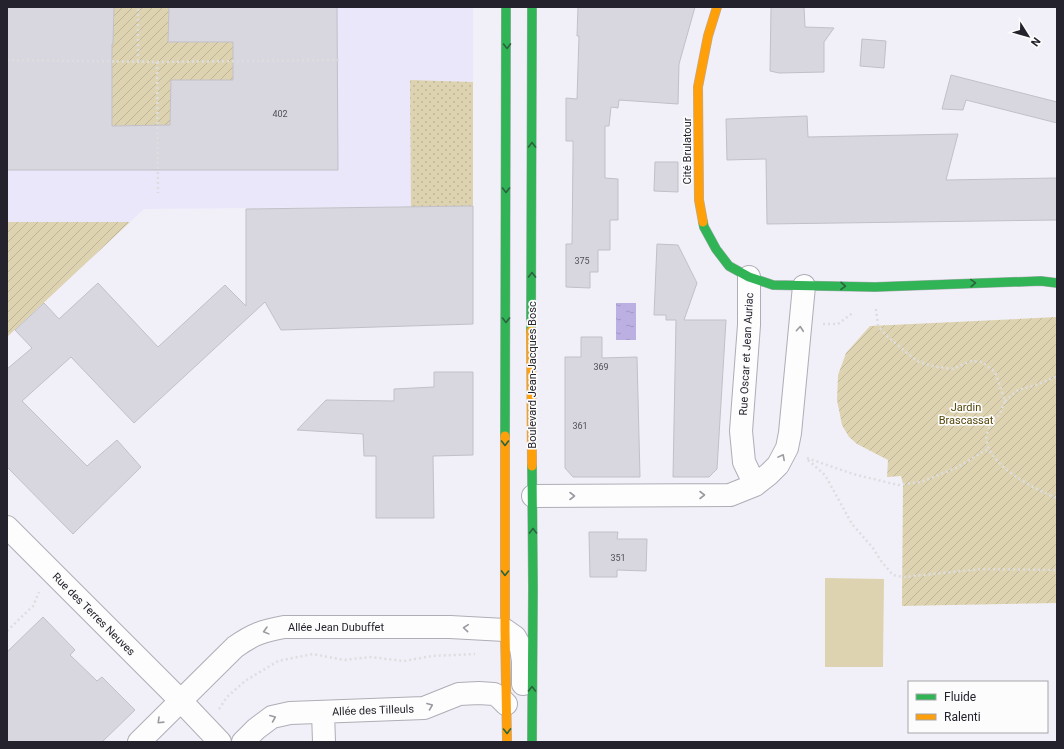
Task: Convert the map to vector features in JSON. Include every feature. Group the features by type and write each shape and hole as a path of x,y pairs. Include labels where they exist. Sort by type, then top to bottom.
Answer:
{"main road":[{"path":"506,7 505,630 507,742"},
{"name":"Boulevard Jean-Jacques Bosc","path":"531,742 533,650 533,496 531,434 532,7"},
{"name":"Cité Brulatour","path":"717,7 708,36 698,87 699,200 704,227 716,249 729,266 749,277"},
{"name":"Rue Oscar et Jean Auriac","path":"749,277 773,285 804,286 875,287 1041,281 1057,283"}],"street":[{"name":"Rue Oscar et Jean Auriac","path":"749,277 749,325 741,431 744,462 755,485"},
{"path":"533,496 730,495 755,485 778,465 787,448 790,433 804,286"},
{"name":"Rue des Terres Neuves","path":"7,526 213,735"},
{"name":"Allée Jean Dubuffet","path":"139,742 235,647 247,638 263,631 284,627 450,627 505,630"},
{"name":"Boulevard Jean-Jacques Bosc","path":"505,630 516,637 521,648 523,661 522,707 531,742"},
{"name":"Allée des Tilleuls","path":"243,742 256,729 272,717 290,713 424,708 459,694 494,694 506,704"},
{"path":"323,712 324,742"}],"path":[{"path":"138,7 138,61"},
{"path":"7,60 157,62 340,60"},
{"path":"157,62 158,193"},
{"path":"875,287 878,326 887,336 917,361 932,366 952,369 971,361 982,362 995,372 1005,401"},
{"path":"1057,376 1036,385 1018,390 1005,401 1000,413 992,422 986,434 988,449 1001,465 1018,478 1040,491 1057,498"},
{"path":"988,449 956,468 921,482 898,485 853,474 804,457 825,475 852,524 873,548 881,561 893,575 903,577 987,569 1057,570"},
{"path":"7,631 33,606 37,593 56,575"},
{"path":"213,735 227,697 245,681 278,661 313,654 344,660 370,657 404,660 432,656 479,654"}],"shaded area":[{"path":"7,7 473,7 473,206 144,209 7,337"}],"green space":[{"path":"114,7 169,7 169,42 233,42 233,80 171,80 170,125 112,126 112,80 7,79 7,43 113,44"},
{"path":"410,80 473,82 473,206 411,207"},
{"path":"7,222 130,222 7,337"},
{"name":"Jardin Brascassat","path":"1057,317 1057,603 902,606 903,484 901,476 887,477 888,460 857,444 849,437 842,425 837,400 838,375 846,353 870,326"},
{"path":"825,578 884,579 883,667 825,667"}],"water":[{"path":"616,303 636,303 636,340 616,340"}],"building":[{"path":"7,7 114,7 112,44 112,126 170,125 171,80 233,80 233,42 168,42 169,7 337,7 338,170 7,170"},
{"path":"578,7 695,7 679,64 678,104 619,100 618,108 611,107 609,126 605,126 605,178 618,179 618,220 610,220 610,250 598,250 598,272 590,272 590,288 566,287 566,244 572,244 573,141 566,141 566,98 577,99 579,36 577,36"},
{"path":"771,7 804,7 805,27 834,28 824,42 824,72 779,73 770,71"},
{"path":"862,39 886,41 884,68 860,66"},
{"path":"951,75 1057,102 1057,123 966,100 963,110 942,109"},
{"path":"807,116 808,137 958,134 946,180 1057,178 1057,220 767,224 766,159 727,160 726,119"},
{"path":"655,162 678,162 678,192 654,191"},
{"path":"473,206 473,324 281,330 265,302 134,423 71,357 22,401 87,466 117,440 141,467 73,534 7,467 7,369 32,348 15,330 44,303 59,319 98,283 158,347 225,285 246,306 246,209"},
{"path":"657,244 678,245 697,283 684,320 726,320 717,469 709,477 673,477 676,320 666,320 666,315 654,315"},
{"path":"581,337 602,337 602,358 637,357 640,477 573,477 565,468 565,357 581,357"},
{"path":"434,372 473,372 473,455 433,456 434,518 376,518 376,456 364,456 363,434 297,430 326,400 394,401 394,389 434,387"},
{"path":"589,532 618,532 617,539 647,539 646,571 617,570 617,577 590,577"},
{"path":"43,617 75,650 70,655 97,681 102,677 135,710 102,742 7,742 7,652"}],"traffic: fast":[{"path":"505,436 506,7"},
{"path":"531,331 532,7"},
{"path":"703,222 704,227 716,249 729,266 749,277 773,285 875,287 1041,281 1057,283"},
{"path":"532,466 532,742"}],"traffic: slow":[{"path":"703,222 699,200 698,87 708,36 717,7"},
{"path":"531,331 532,466"},
{"path":"505,436 505,630 507,742"}]}
